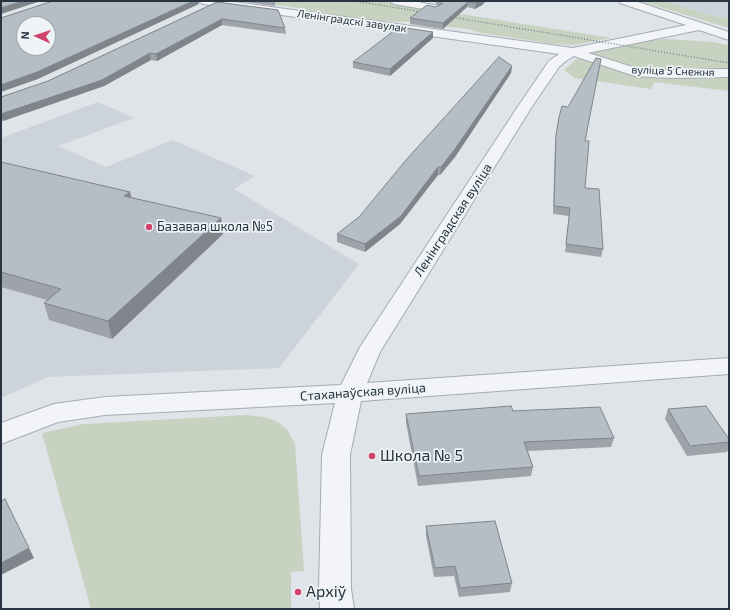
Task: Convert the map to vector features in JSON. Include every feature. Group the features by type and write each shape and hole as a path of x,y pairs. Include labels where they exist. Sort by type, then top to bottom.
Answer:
{"street":[{"path":"394,1 435,8"},
{"path":"624,1 729,36"},
{"path":"195,13 209,2"},
{"name":"Ленінградскі завулак","path":"209,2 573,52"},
{"name":"Ленінградская вуліца","path":"337,609 335,589 336,455 350,393 368,352 524,108 554,64 562,57 573,52 700,26"},
{"name":"вуліца 5 Снежня","path":"573,52 635,72 671,74 729,72"},
{"name":"Стаханаўская вуліца","path":"1,434 54,413 105,406 350,393 729,366"}],"shaded area":[{"path":"666,1 729,1 729,19 708,15"},
{"name":"Базавая школа №5","path":"98,102 134,118 58,146 106,167 173,140 255,176 234,189 359,264 279,368 48,377 1,398 1,138"}],"green space":[{"path":"247,1 380,1 611,38 574,45 554,44 482,33 468,29 303,12 307,9"},
{"path":"640,1 666,1 708,15 729,19 729,28"},
{"path":"666,39 713,42 729,45 729,91 654,82 651,89 575,78 564,70 577,59 593,53 650,40"},
{"path":"246,415 264,417 278,422 288,431 295,444 304,571 291,572 291,609 91,609 42,433 84,424"}],"building":[{"path":"1,1 23,1 1,8"},
{"path":"53,1 193,1 37,72 1,85 1,18"},
{"path":"441,1 479,1 476,3 468,2 443,23 410,18 427,5 435,7 442,4"},
{"path":"217,2 278,10 285,28 222,19 156,54 150,53 102,80 1,114 1,97 48,81"},
{"path":"399,27 433,32 390,69 353,62"},
{"path":"499,57 512,66 455,149 441,167 438,167 401,216 365,244 337,234 359,217 406,160"},
{"path":"596,58 601,59 585,141 589,141 585,188 599,189 603,249 566,244 570,208 554,206 556,135 562,106 568,107"},
{"path":"1,162 130,192 124,196 221,218 108,321 44,303 61,289 1,272"},
{"path":"511,406 513,411 600,407 614,438 524,442 533,467 419,476 406,414"},
{"path":"706,406 729,439 729,442 690,446 668,409"},
{"path":"5,499 29,548 1,563 1,501"},
{"path":"495,521 512,583 460,588 455,566 435,568 426,526"}],"railway":[{"path":"354,1 429,13"},
{"path":"445,16 729,63"}],"place":[{"name":"Базавая школа №5","path":"149,227"},
{"name":"Школа № 5","path":"372,456"},
{"name":"Архіў","path":"298,592"}]}
